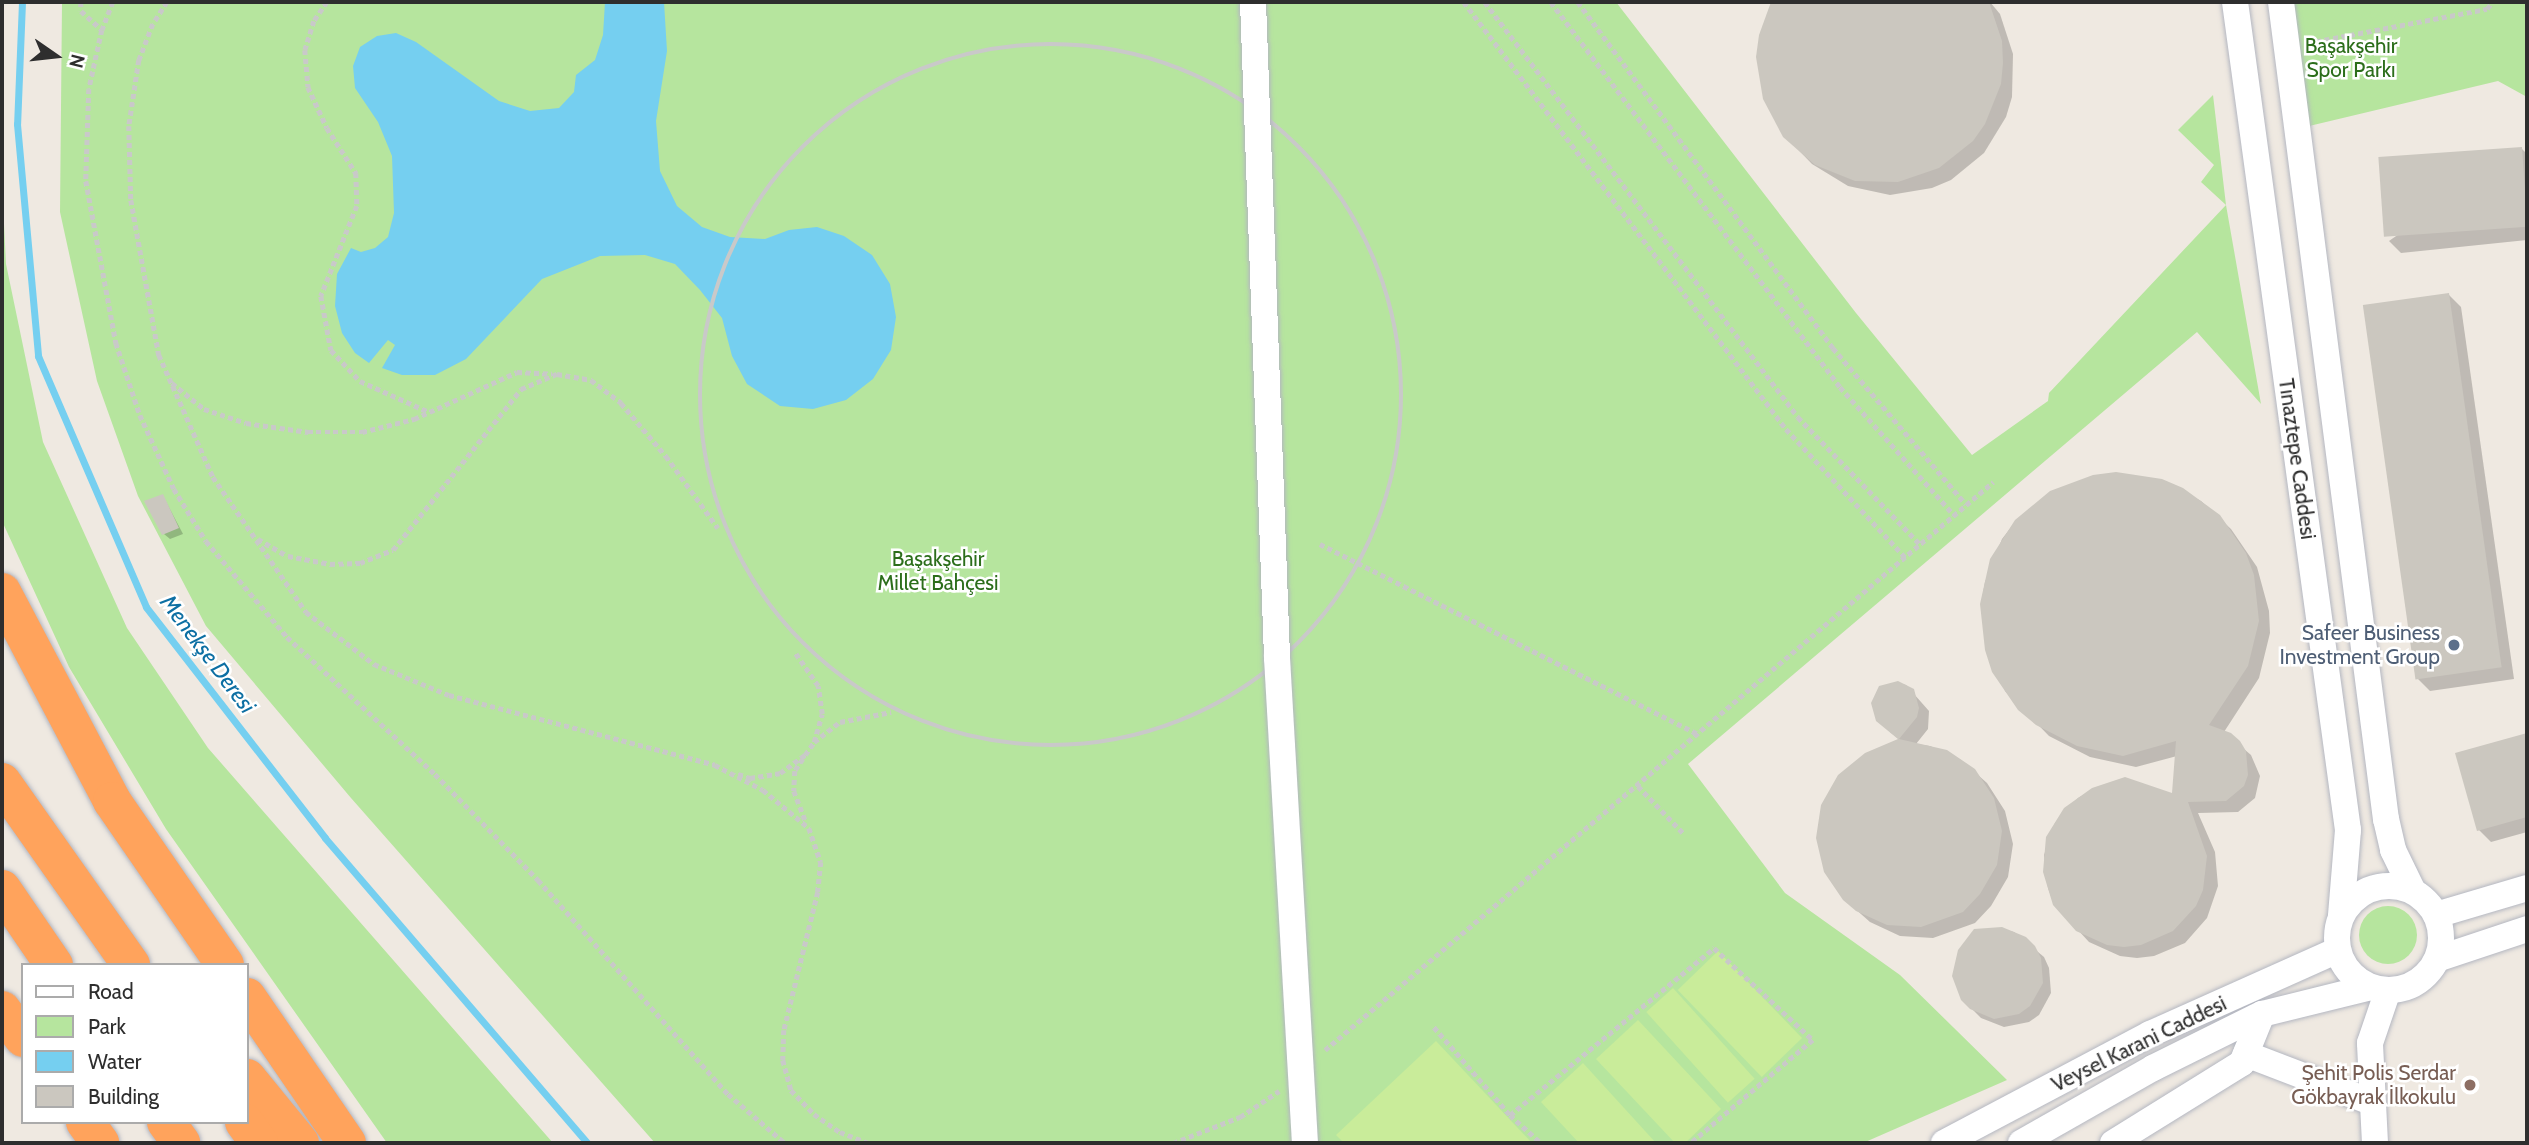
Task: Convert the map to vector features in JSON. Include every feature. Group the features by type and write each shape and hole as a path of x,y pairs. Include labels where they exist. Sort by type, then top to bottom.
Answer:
{"highway":[{"path":"2,592 112,801 224,963"},
{"path":"2,782 130,963"},
{"path":"2,889 53,963"},
{"path":"86,901 142,963"},
{"path":"248,998 348,1143"},
{"path":"2,1010 21,1035"},
{"path":"248,1080 300,1143"},
{"path":"86,1124 100,1143"},
{"path":"167,1124 181,1143"},
{"path":"245,1124 259,1143"}],"street":[{"path":"1253,2 1277,658 1305,1143"},
{"name":"Tınaztepe Caddesi","path":"2235,2 2348,830 2341,916"},
{"name":"Tınaztepe Caddesi","path":"2281,2 2386,819 2393,850 2413,891"},
{"path":"2397,885 2413,891 2427,901 2436,915 2441,944 2437,958 2417,982 2379,989 2356,979 2344,966 2338,950 2337,933 2341,916 2350,902 2364,891 2380,886 2397,885"},
{"path":"2436,915 2527,888"},
{"path":"2437,958 2527,929"},
{"name":"Veysel Karani Caddesi","path":"1944,1143 2150,1034 2338,950"},
{"path":"2375,1143 2370,1043 2379,989"},
{"name":"Veysel Karani Caddesi","path":"2021,1143 2153,1068 2262,1014 2379,989"},
{"path":"2113,1143 2242,1063 2262,1014"},
{"path":"2246,1054 2371,1102"},
{"path":"2142,1143 2157,1116"}],"path":[{"path":"81,2 80,10 102,30"},
{"path":"113,2 102,30 86,120 86,181 107,306 127,379 174,489 206,541 287,636 435,774 538,880 728,1094 785,1143"},
{"path":"167,2 153,24 139,60 129,127 131,200 159,355 213,478 306,612 374,664 449,695 750,778 780,773 805,755"},
{"path":"327,2 314,21 305,50 308,87 327,128 356,173 357,206 321,296 331,349 360,381 429,412"},
{"path":"1464,2 1786,429 1905,556"},
{"path":"1485,2 1798,417 1920,544"},
{"path":"1551,2 1839,387 1954,515"},
{"path":"1578,2 1833,348 1966,504"},
{"path":"2297,45 2487,9 2492,2"},
{"path":"721,531 701,432 705,330 727,268 751,216 804,146 896,79 999,48 1099,47 1203,79 1272,118 1315,154 1359,214"},
{"path":"1371,236 1398,306"},
{"path":"1214,697 1260,674 1321,615 1360,565 1393,487 1405,417 1403,331"},
{"path":"171,382 204,409 246,423 309,432 362,432 414,419 517,372 557,374 591,380 621,403 666,456 721,531 756,598"},
{"path":"254,537 288,555 330,564 360,563 393,550 521,389 557,374"},
{"path":"1173,1143 1240,1117 1281,1090 1300,1071 1993,482"},
{"path":"1320,544 1698,734"},
{"path":"808,660 790,646 818,686 822,714 814,742"},
{"path":"845,687 892,712 977,736 1029,737"},
{"path":"1130,729 1155,726 1202,702"},
{"path":"868,1143 840,1132 814,1114 791,1090 783,1060 784,1030 818,892 821,862 809,828 799,810 794,791 795,772 814,742 840,722 892,712"},
{"path":"721,768 763,790 809,828"},
{"path":"1637,785 1683,833"},
{"path":"1510,1115 1714,948 1813,1040 1691,1143"},
{"path":"1434,1027 1510,1115 1541,1143"}],"green space":[{"name":"Başakşehir Millet Bahçesi","path":"62,2 1616,2 1856,313 1972,455 2048,401 2049,393 2226,205 2261,404 2197,332 1688,764 1785,893 1900,975 2007,1080 1863,1143 655,1143 351,798 206,626 138,496 97,381 60,212"},
{"name":"Başakşehir Spor Parkı","path":"2288,2 2527,2 2527,97 2498,81 2305,127"},
{"path":"2213,95 2226,205 2201,182 2214,165 2178,130"},
{"path":"2,183 6,264 43,442 127,628 208,748 553,1143 387,1143 166,829 69,667 2,521"},
{"path":"2388,906 2399,908 2412,919 2417,935 2415,946 2404,959 2388,964 2377,962 2364,951 2359,935 2361,924 2372,911"},
{"path":"1718,951 1802,1038 1762,1077 1678,990"},
{"path":"1673,988 1755,1079 1728,1103 1646,1012"},
{"path":"1638,1020 1721,1109 1685,1143 1675,1143 1596,1059"},
{"path":"1436,1041 1532,1143 1344,1143 1336,1135"},
{"path":"1583,1063 1656,1143 1579,1143 1541,1102"}],"water":[{"path":"605,2 664,2 667,51 656,121 660,171 677,206 702,227 730,237 765,239 789,230 817,227 844,236 872,255 890,284 896,317 891,350 873,379 846,400 813,409 780,406 747,384 732,356 722,318 700,290 675,264 645,255 600,256 542,279 466,359 435,375 402,375 382,368 395,345 388,340 369,363 355,353 342,333 335,306 337,274 351,248 361,252 375,248 388,237 394,213 392,156 378,122 355,88 353,66 360,47 377,36 396,33 416,42 499,101 530,111 559,108 574,92 576,75 595,60 603,35"}],"building":[{"path":"1771,2 1989,2 2002,41 2003,63 2001,84 1985,124 1973,141 1939,168 1898,182 1855,181 1815,165 1783,137 1763,99 1756,57 1759,35"},
{"path":"2522,147 2527,227 2384,237 2378,157"},
{"path":"2449,293 2502,667 2415,679 2363,305"},
{"path":"2116,472 2162,479 2183,488 2220,515 2246,553 2254,575 2259,621 2248,666 2209,725 2231,733 2246,751 2248,775 2244,786 2226,801 2188,802 2207,856 2203,890 2196,906 2173,931 2141,945 2124,947 2107,945 2076,931 2053,905 2043,872 2046,837 2064,808 2092,788 2125,777 2172,793 2176,741 2123,756 2077,746 2036,725 2018,710 1992,672 1985,650 1980,604 1990,559 2015,520 2050,491 2093,475"},
{"path":"163,494 179,528 162,535 144,501"},
{"path":"1898,681 1914,689 1919,708 1917,717 1899,739 1947,750 1975,769 1994,798 2002,831 1997,865 1980,894 1963,912 1921,927 1887,925 1856,911 1843,900 1824,872 1816,838 1821,805 1838,775 1865,753 1898,739 1876,721 1871,703 1879,686"},
{"path":"2527,733 2527,817 2477,831 2455,753"},
{"path":"2002,927 2026,937 2035,946 2041,958 2043,983 2030,1006 2019,1014 1994,1019 1970,1009 1961,1000 1952,976 1958,950 1974,929"}],"waterway":[{"name":"Menekşe Deresi","path":"22,2 17,124 38,356 146,607 325,838 587,1143"}],"place":[{"name":"Safeer Business Investment Group","path":"2454,645"},
{"name":"Şehit Polis Serdar Gökbayrak İlkokulu","path":"2470,1085"}]}
